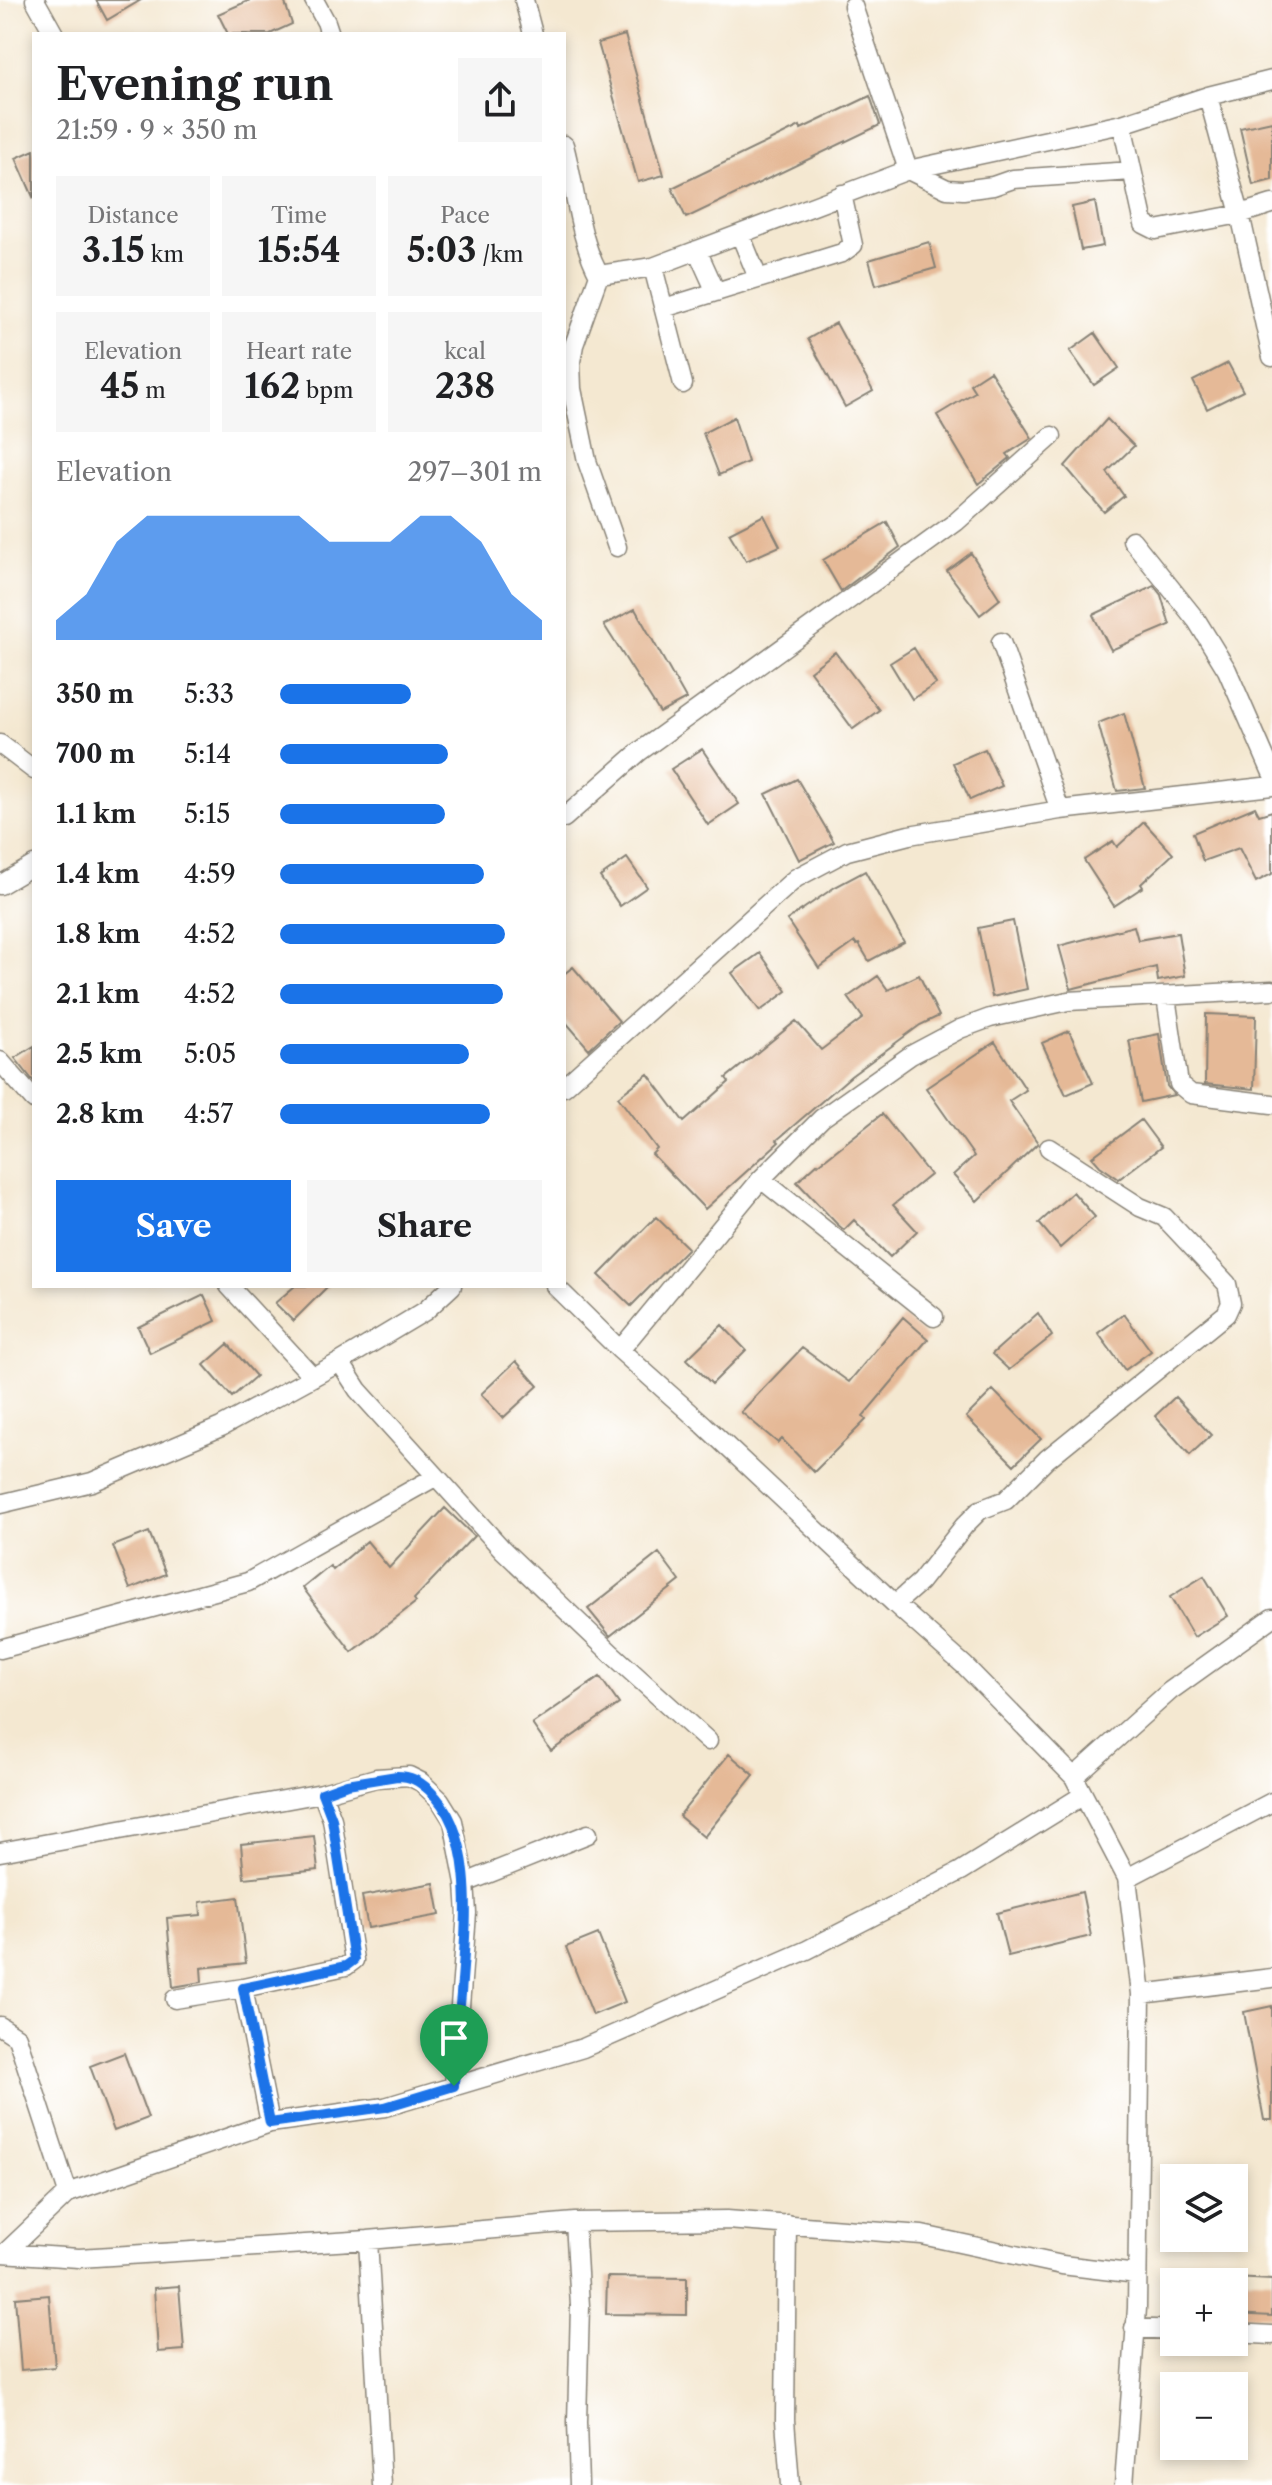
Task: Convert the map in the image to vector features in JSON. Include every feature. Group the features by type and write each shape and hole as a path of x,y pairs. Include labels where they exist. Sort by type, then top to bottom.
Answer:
{"street":[{"path":"35,0 53,32"},
{"path":"314,0 329,32"},
{"path":"524,0 532,32"},
{"path":"853,6 908,170 947,189 963,190 993,186 1013,179 1132,171"},
{"path":"599,275 653,267 908,170 1122,124 1208,96 1272,80"},
{"path":"1208,96 1240,214 1272,357"},
{"path":"1122,124 1144,224 1156,230 1240,214 1272,204"},
{"path":"1005,151 1013,179"},
{"path":"566,156 578,219 588,253 599,275 574,345 571,375 587,461 617,547"},
{"path":"664,308 850,248 853,245 842,194"},
{"path":"740,234 758,278"},
{"path":"697,250 716,292"},
{"path":"653,267 683,384"},
{"path":"566,816 639,752 956,522 1052,436"},
{"path":"1132,540 1197,621 1227,670 1272,773"},
{"path":"1001,642 1060,810"},
{"path":"0,744 32,768"},
{"path":"566,1085 796,878 847,851 893,839 1060,810 1272,786"},
{"path":"0,885 32,866"},
{"path":"620,1350 761,1179 822,1118 911,1055 960,1029 990,1018 1068,1001 1272,990"},
{"path":"1166,997 1179,1084 1191,1094 1272,1104"},
{"path":"0,1061 32,1098"},
{"path":"895,1604 920,1582 980,1510 1006,1500 1047,1459 1226,1314 1231,1303 1227,1284 1164,1217 1140,1207 1049,1148"},
{"path":"761,1179 934,1317"},
{"path":"231,1288 313,1377"},
{"path":"0,1504 92,1482 221,1427 425,1311 450,1288"},
{"path":"557,1288 620,1350 965,1666 1074,1777 1127,1878 1141,1994 1137,2308 1124,2485"},
{"path":"340,1362 358,1390 514,1560 708,1741"},
{"path":"0,1649 248,1582 435,1477"},
{"path":"1074,1777 1170,1691 1272,1618"},
{"path":"0,1852 322,1793 347,1784 397,1776 409,1776 421,1782 440,1800 453,1821 465,1883 467,1913 454,2086"},
{"path":"175,1999 346,1966 354,1960 332,1819 322,1793"},
{"path":"3,2253 68,2193 270,2123 385,2107 583,2048 807,1950 961,1871 1082,1796"},
{"path":"1127,1878 1272,1802"},
{"path":"465,1883 588,1834"},
{"path":"1141,1994 1272,1978"},
{"path":"243,1988 270,2123"},
{"path":"0,2026 17,2037 68,2193"},
{"path":"3,2253 79,2258 368,2240 575,2222 727,2220 922,2235 1062,2265 1137,2274"},
{"path":"575,2222 580,2306 579,2485"},
{"path":"787,2224 785,2420 790,2485"},
{"path":"368,2240 382,2485"},
{"path":"1134,2328 1160,2329"},
{"path":"1248,2334 1272,2335"}],"building":[{"path":"96,0 141,0 107,20"},
{"path":"250,0 284,0 292,24 274,32 227,32 218,14"},
{"path":"625,35 664,175 638,182 598,43"},
{"path":"870,96 880,125 686,218 672,188"},
{"path":"1272,121 1272,180 1253,185 1240,128"},
{"path":"32,151 32,194 16,158"},
{"path":"1095,202 1103,246 1081,250 1072,207"},
{"path":"929,242 936,268 876,285 869,260"},
{"path":"836,323 873,391 845,407 808,339"},
{"path":"1095,333 1119,368 1094,385 1070,351"},
{"path":"1228,363 1243,391 1207,409 1193,381"},
{"path":"990,371 1032,438 1007,454 1010,458 978,484 937,415 975,392 970,384"},
{"path":"734,417 748,462 719,475 703,433"},
{"path":"1107,419 1134,446 1107,472 1124,496 1104,512 1065,466"},
{"path":"764,515 780,546 746,561 729,533"},
{"path":"887,522 900,547 841,591 823,560"},
{"path":"971,553 1000,599 980,615 947,571"},
{"path":"1154,586 1161,595 1170,625 1111,650 1093,615"},
{"path":"635,609 686,699 660,713 604,625"},
{"path":"914,648 936,684 912,699 890,663"},
{"path":"835,652 879,710 853,729 810,671"},
{"path":"1124,713 1145,788 1117,791 1098,723"},
{"path":"702,749 739,804 708,825 671,769"},
{"path":"985,749 1002,786 970,800 953,763"},
{"path":"797,779 834,842 799,860 766,794"},
{"path":"1255,807 1259,815 1272,811 1272,874 1256,882 1239,848 1203,861 1193,833"},
{"path":"1144,822 1173,854 1141,884 1143,887 1114,906 1084,860 1113,841 1117,847"},
{"path":"627,858 647,887 620,906 600,877"},
{"path":"865,871 904,942 869,961 855,942 819,968 787,920 835,887"},
{"path":"1013,921 1027,989 992,997 978,928"},
{"path":"1134,926 1138,940 1178,933 1185,976 1158,981 1156,967 1071,989 1059,946"},
{"path":"760,953 787,991 760,1011 732,973"},
{"path":"573,967 619,1021 589,1049 566,1022 566,972"},
{"path":"919,975 939,1016 920,1025 851,1076 777,1140 779,1142 705,1209 652,1154 657,1149 618,1097 648,1074 684,1122 729,1082 726,1078 796,1021 821,1050 863,1018 848,997 878,976 888,990"},
{"path":"1206,1014 1256,1016 1254,1089 1205,1084"},
{"path":"1069,1031 1093,1083 1066,1095 1042,1043"},
{"path":"1159,1034 1167,1086 1174,1095 1141,1102 1129,1040"},
{"path":"995,1042 1026,1090 1009,1101 1038,1143 977,1201 953,1175 974,1156 926,1088"},
{"path":"32,1047 32,1079 15,1058"},
{"path":"882,1114 930,1175 893,1205 917,1231 890,1257 854,1220 844,1230 797,1182"},
{"path":"1141,1120 1161,1147 1119,1179 1092,1157"},
{"path":"1073,1192 1095,1217 1060,1248 1039,1223"},
{"path":"656,1217 688,1248 631,1306 599,1275"},
{"path":"293,1288 326,1288 293,1321 275,1303"},
{"path":"204,1295 216,1321 150,1353 138,1327"},
{"path":"1038,1313 1052,1336 1009,1370 992,1354"},
{"path":"1124,1314 1151,1351 1125,1370 1098,1333"},
{"path":"903,1317 928,1339 863,1416 866,1420 814,1472 782,1439 778,1443 741,1412 802,1348 849,1382"},
{"path":"722,1325 746,1350 712,1384 687,1359"},
{"path":"228,1344 256,1376 232,1397 204,1365"},
{"path":"516,1361 538,1386 503,1418 481,1394"},
{"path":"993,1390 1041,1439 1014,1465 966,1417"},
{"path":"1175,1397 1211,1435 1190,1455 1155,1416"},
{"path":"445,1508 474,1536 414,1599 416,1602 352,1652 303,1588 330,1566 333,1570 367,1541 389,1568"},
{"path":"149,1532 166,1574 130,1589 113,1546"},
{"path":"659,1553 680,1581 610,1636 588,1609"},
{"path":"1204,1576 1228,1616 1194,1637 1170,1597"},
{"path":"600,1677 619,1704 551,1751 532,1724"},
{"path":"729,1754 754,1775 704,1837 679,1816"},
{"path":"314,1836 318,1870 244,1878 241,1844"},
{"path":"434,1883 440,1915 368,1928 362,1896"},
{"path":"1082,1892 1091,1936 1008,1956 997,1913"},
{"path":"238,1897 246,1963 201,1968 202,1982 173,1987 167,1918 201,1915 200,1902"},
{"path":"598,1934 625,2002 593,2015 566,1947"},
{"path":"1272,2006 1272,2120 1264,2120 1244,2012"},
{"path":"124,2053 148,2118 114,2131 90,2066"},
{"path":"607,2277 687,2278 687,2315 606,2314"},
{"path":"1248,2279 1272,2280 1272,2316 1248,2315"},
{"path":"179,2286 184,2350 158,2352 154,2288"},
{"path":"49,2295 55,2367 21,2370 15,2298"}],"route":[{"path":"409,1776 421,1782 440,1800 453,1821 465,1883 467,1913 454,2086 385,2107 270,2123 243,1988 346,1966 354,1960 332,1819 322,1793 376,1778 409,1776"}]}
